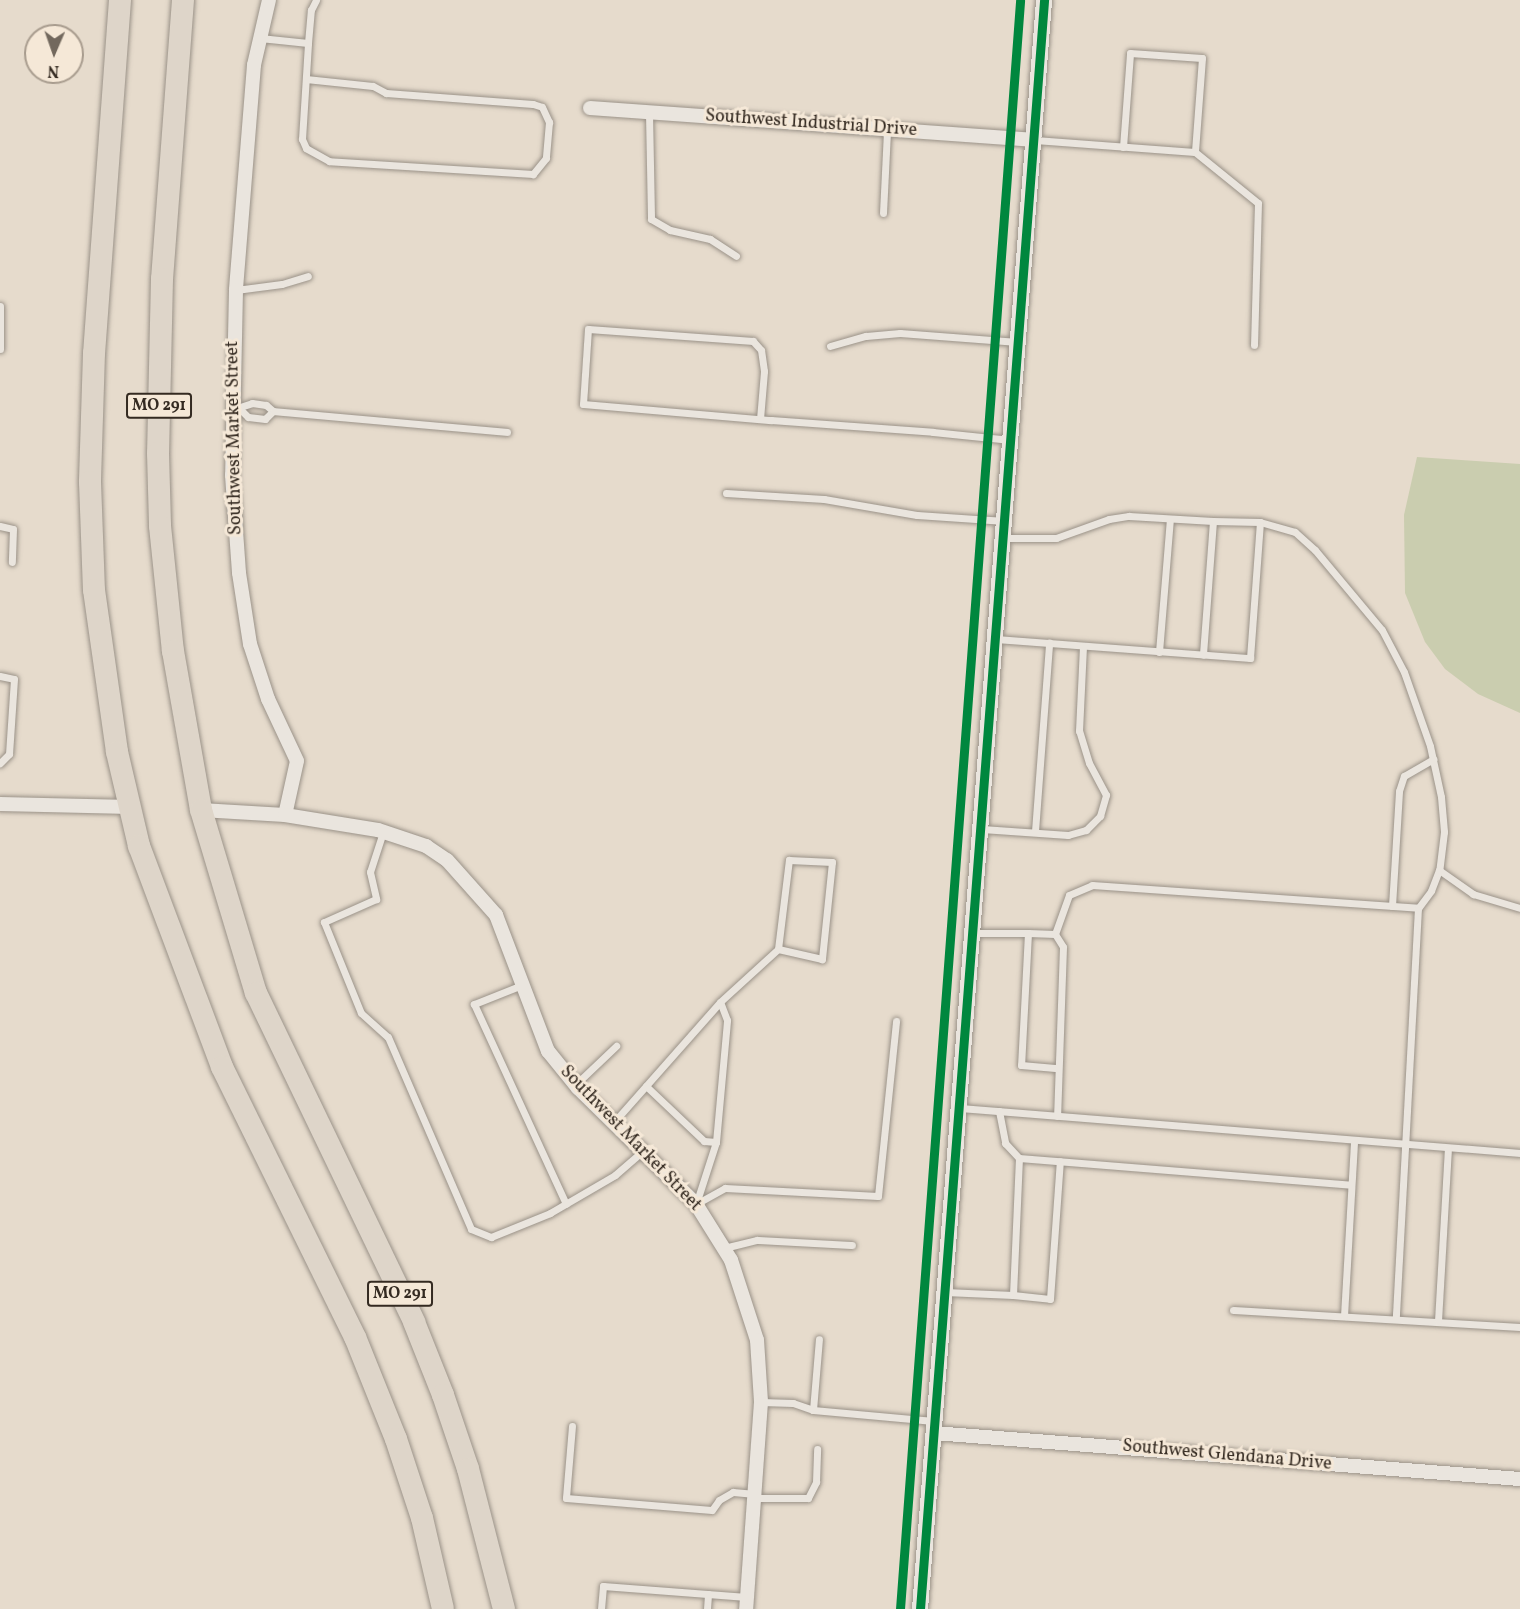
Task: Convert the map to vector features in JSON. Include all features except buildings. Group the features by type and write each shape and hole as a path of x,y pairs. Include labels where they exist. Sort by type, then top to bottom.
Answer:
{"highway":[{"name":"MO 291","path":"120,0 94,353 90,482 94,590 105,683 139,846 222,1067 355,1337 396,1439 422,1518 443,1609"},
{"name":"MO 291","path":"183,0 162,279 158,463 160,526 173,651 201,810 256,993 414,1322 442,1395 480,1512 504,1609"}],"street":[{"name":"Southwest Market Street","path":"269,0 258,38 236,290 234,524 243,608 258,672 297,761 285,815 383,831 426,846 464,874 496,915 548,1051 575,1085 644,1150 696,1204 724,1248 751,1312 757,1340 761,1402 747,1603"},
{"path":"920,1609 974,933 1044,0"},
{"name":"Southwest Industrial Drive","path":"590,108 1032,140"},
{"path":"0,804 130,807"},
{"path":"201,810 285,815"},
{"name":"Southwest Glendana Drive","path":"934,1427 1520,1479"}],"lane":[{"path":"306,79 373,86 386,93 542,107 549,122 546,158 533,174 329,161 306,148 302,139 308,43 311,10 316,0"},
{"path":"258,38 308,43"},
{"path":"1123,147 1130,53 1202,58 1196,152"},
{"path":"649,113 651,219 670,230 710,239 736,256"},
{"path":"883,213 887,130"},
{"path":"1032,140 1196,152 1258,203 1254,345"},
{"path":"236,290 282,284 308,276"},
{"path":"0,306 0,349"},
{"path":"760,419 764,372 761,350 753,341 588,329 583,404 760,419 1011,440"},
{"path":"830,346 866,336 900,333 1018,342"},
{"path":"236,409 252,403 266,405 273,411 507,432"},
{"path":"236,409 248,417 265,419 273,411"},
{"path":"726,493 824,500 1056,538 1109,519 1130,516 1260,522 1295,532 1382,630 1404,672 1433,759 1444,832 1439,870 1431,891 1418,908 1403,1144 1396,1318"},
{"path":"1160,652 1170,519"},
{"path":"1203,655 1213,521"},
{"path":"996,639 1250,658 1260,522"},
{"path":"0,526 13,529 12,562"},
{"path":"1035,831 1049,643"},
{"path":"982,829 1068,835 1086,830 1100,816 1106,795 1089,762 1079,731 1083,646"},
{"path":"0,676 14,679 9,754 0,763"},
{"path":"1392,906 1400,791 1404,776 1433,759"},
{"path":"383,831 370,872 376,898 324,922 361,1013 388,1037 471,1229 491,1237 566,1204 615,1175 644,1150"},
{"path":"614,1122 720,1002 778,949 789,860 831,862 822,959 778,949"},
{"path":"1439,870 1473,894 1520,908"},
{"path":"1054,934 1069,895 1092,885 1418,908"},
{"path":"974,933 1054,934"},
{"path":"1028,933 1021,1065 1058,1068"},
{"path":"1054,934 1064,947 1057,1116"},
{"path":"522,985 474,1004 566,1204"},
{"path":"696,1204 716,1142 727,1020 720,1002"},
{"path":"696,1204 725,1188 878,1196 896,1022"},
{"path":"575,1085 616,1046"},
{"path":"646,1086 704,1141 716,1142"},
{"path":"960,1108 1520,1153"},
{"path":"999,1111 1005,1143 1018,1158 1012,1294"},
{"path":"1344,1316 1354,1140"},
{"path":"1438,1321 1448,1148"},
{"path":"1018,1158 1351,1185"},
{"path":"945,1292 1012,1294 1050,1299 1060,1161"},
{"path":"724,1248 757,1239 852,1245"},
{"path":"1233,1310 1520,1327"},
{"path":"813,1410 819,1339"},
{"path":"761,1402 793,1403 813,1410 934,1427"},
{"path":"572,1426 566,1498 712,1510 719,1500 733,1492 754,1496 808,1498 816,1482 817,1449"},
{"path":"602,1609 603,1586 708,1594 747,1603"},
{"path":"707,1609 708,1594"}],"green space":[{"path":"1417,457 1520,464 1520,713 1478,694 1445,669 1425,642 1405,593 1404,515"}],"cycle path":[{"path":"900,1609 1020,0"},
{"path":"920,1609 1044,0"}]}
